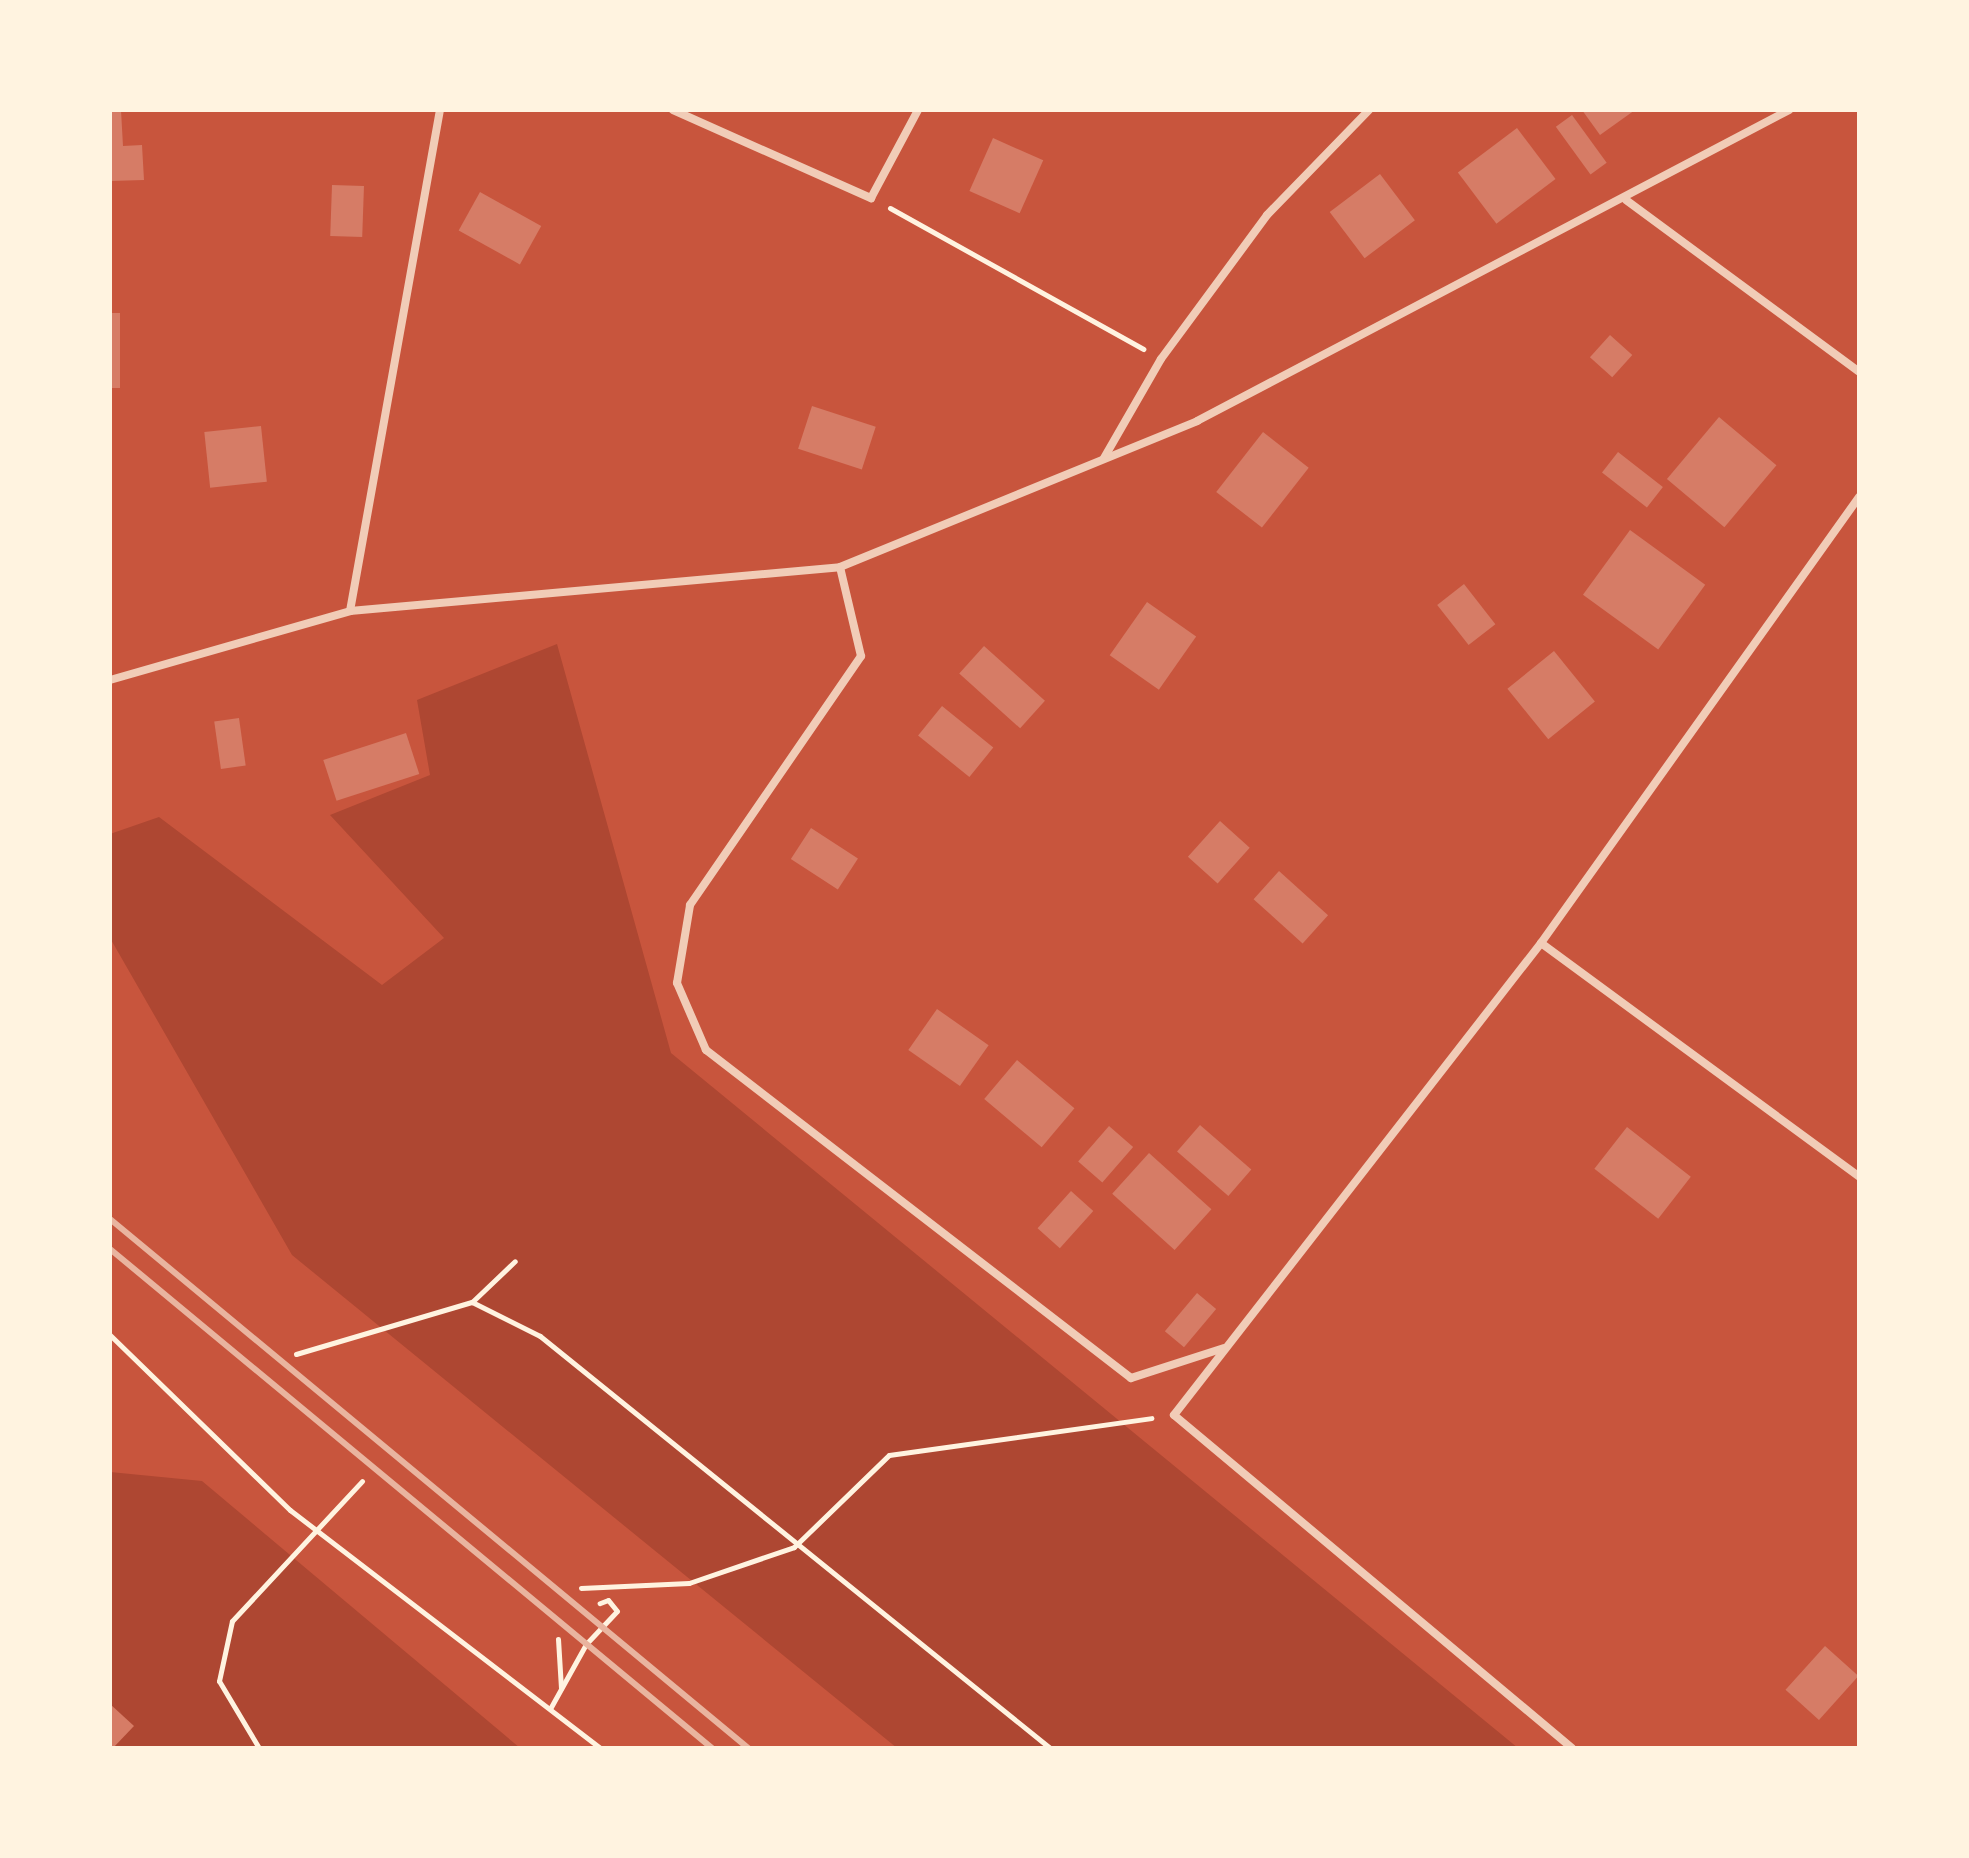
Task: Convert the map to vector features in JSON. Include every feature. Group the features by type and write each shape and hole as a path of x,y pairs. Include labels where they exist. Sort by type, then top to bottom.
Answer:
{"street":[{"path":"350,611 440,110"},
{"path":"673,110 871,198 918,110"},
{"path":"1104,459 1161,359 1267,215 1369,110"},
{"path":"110,680 350,611 840,567 1197,421 1626,200 1789,110"},
{"path":"1626,200 1859,372"},
{"path":"1572,1748 1174,1415 1541,943 1859,497"},
{"path":"840,567 861,656 690,905 677,983 706,1050 1131,1378 1224,1348"},
{"path":"1541,943 1859,1177"}],"path":[{"path":"871,198 1161,359"},
{"path":"296,1354 472,1302 515,1261"},
{"path":"472,1302 540,1336 794,1547 1050,1748"},
{"path":"110,1335 317,1530 551,1707 600,1748"},
{"path":"581,1588 689,1583 794,1547 889,1455 1174,1415"},
{"path":"259,1748 219,1681 232,1621 362,1481"},
{"path":"551,1707 617,1611 608,1600 610,1587"},
{"path":"600,1603 608,1600"},
{"path":"558,1639 561,1689"}],"shaded area":[{"path":"557,644 671,1053 1518,1748 897,1748 292,1255 110,938 110,834 159,817 382,985 444,938 330,815 430,775 417,700"},
{"path":"110,1472 202,1481 520,1748 110,1748"}],"building":[{"path":"110,110 121,110 123,146 142,145 144,180 110,181"},
{"path":"1582,110 1635,110 1600,135"},
{"path":"1572,115 1607,163 1590,174 1556,127"},
{"path":"1517,128 1556,179 1496,224 1458,173"},
{"path":"993,138 1043,160 1020,213 969,191"},
{"path":"1380,174 1415,220 1365,258 1330,212"},
{"path":"332,185 364,186 362,237 330,236"},
{"path":"480,192 541,226 520,264 459,230"},
{"path":"110,313 120,313 120,388 110,388"},
{"path":"1610,335 1632,355 1612,377 1590,357"},
{"path":"812,406 876,427 862,470 798,449"},
{"path":"1719,417 1776,465 1724,527 1667,479"},
{"path":"261,426 267,482 210,488 204,432"},
{"path":"1263,432 1309,468 1262,528 1216,492"},
{"path":"1618,452 1663,487 1647,508 1602,472"},
{"path":"1630,530 1705,585 1658,649 1583,595"},
{"path":"1464,584 1495,624 1469,645 1437,605"},
{"path":"1147,602 1196,636 1159,690 1110,655"},
{"path":"984,646 1045,701 1020,728 959,673"},
{"path":"1554,651 1595,702 1548,739 1507,689"},
{"path":"942,706 993,748 969,777 918,736"},
{"path":"239,718 246,766 221,769 214,721"},
{"path":"406,733 419,774 337,801 323,760"},
{"path":"1220,821 1250,848 1218,883 1188,857"},
{"path":"811,828 858,858 838,890 791,859"},
{"path":"1279,871 1328,915 1303,943 1254,899"},
{"path":"937,1009 989,1045 960,1086 908,1050"},
{"path":"1017,1060 1074,1108 1042,1147 984,1099"},
{"path":"1200,1125 1251,1170 1228,1196 1177,1151"},
{"path":"1109,1126 1133,1147 1102,1182 1078,1161"},
{"path":"1627,1127 1691,1177 1658,1219 1594,1169"},
{"path":"1149,1153 1211,1209 1175,1250 1112,1194"},
{"path":"1071,1191 1093,1211 1060,1248 1038,1228"},
{"path":"1197,1293 1216,1309 1184,1347 1165,1331"},
{"path":"1825,1646 1858,1676 1819,1720 1786,1690"},
{"path":"110,1704 134,1726 113,1748 110,1748"}],"railway":[{"path":"110,1219 748,1748"},
{"path":"110,1249 712,1748"}]}
